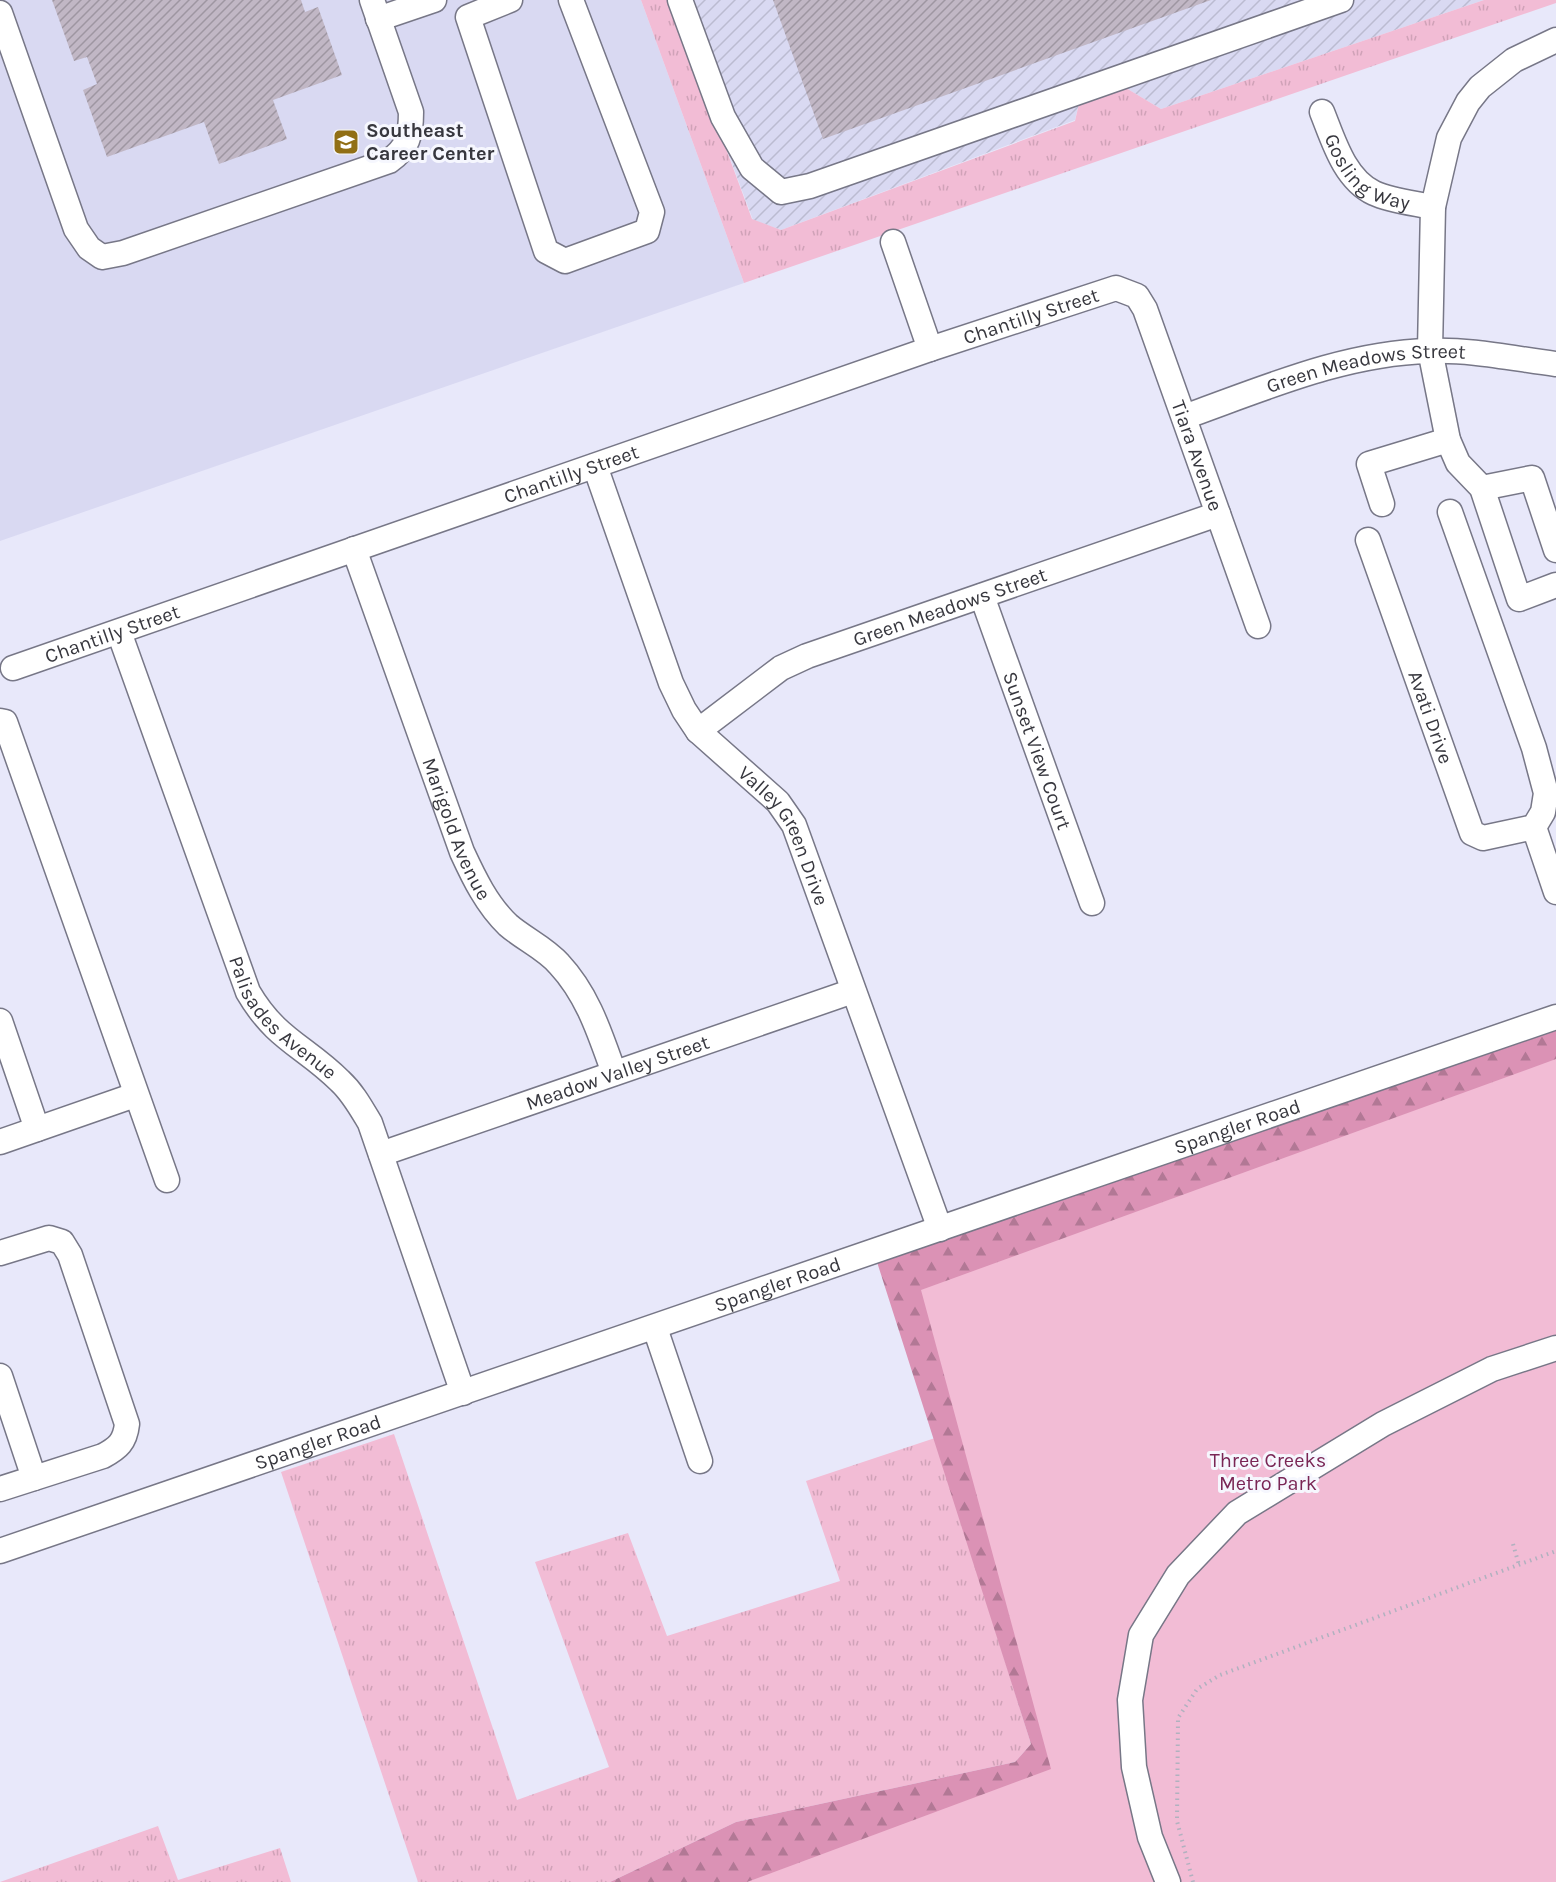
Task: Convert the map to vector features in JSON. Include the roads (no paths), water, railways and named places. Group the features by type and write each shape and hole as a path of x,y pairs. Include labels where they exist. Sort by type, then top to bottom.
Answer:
{"street":[{"path":"510,0 468,17 546,251 565,261 647,231 652,212 571,0"},
{"path":"680,0 723,117 752,168 780,192 810,186 1341,0"},
{"path":"0,13 76,229 89,248 102,257 123,253 389,161 404,151 411,132 411,112 375,10 426,1"},
{"name":"Gosling Way","path":"1482,488 1458,463 1448,440 1430,350 1433,207 1449,138 1468,102 1480,87 1514,60 1556,40"},
{"name":"Gosling Way","path":"1322,112 1341,159 1358,180 1373,193 1433,207"},
{"path":"893,242 930,349"},
{"name":"Chantilly Street","path":"13,668 930,349 1109,289 1130,292"},
{"name":"Tiara Avenue","path":"1130,292 1145,309 1258,626"},
{"name":"Green Meadows Street","path":"1184,417 1328,368 1362,359 1430,350 1556,364"},
{"path":"1382,504 1369,464 1448,440"},
{"name":"Valley Green Drive","path":"595,466 672,683 684,710 698,731 778,802 794,825 940,1229"},
{"path":"1556,550 1532,478 1482,488 1519,599 1556,585"},
{"path":"1450,512 1551,792 1534,827 1556,892"},
{"name":"Green Meadows Street","path":"698,731 781,668 807,656 1218,514"},
{"name":"Avati Drive","path":"1368,540 1472,833 1483,838 1534,827"},
{"name":"Marigold Avenue","path":"354,549 462,852 475,879 508,925 558,961 580,990 590,1008 614,1073"},
{"name":"Sunset View Court","path":"982,596 1092,903"},
{"name":"Palisades Avenue","path":"119,632 248,992 274,1028 340,1080 355,1098 370,1123 463,1393"},
{"path":"0,721 5,722 166,1180"},
{"name":"Meadow Valley Street","path":"381,1154 853,991"},
{"name":"Spangler Road","path":"0,1551 1556,1017"},
{"path":"0,1021 37,1129"},
{"path":"0,1142 135,1095"},
{"path":"0,1253 49,1238 62,1242 70,1255 127,1424 126,1437 117,1449 103,1456 0,1489"},
{"path":"655,1328 700,1461"},
{"path":"1168,1882 1149,1837 1134,1767 1130,1700 1141,1635 1178,1575 1237,1514 1383,1424 1492,1369 1556,1348"},
{"path":"0,1376 34,1478"}],"place":[{"name":"Southeast Career Center","path":"346,142"}],"park label":[{"name":"Three Creeks Metro Park","path":"1268,1472"}]}
